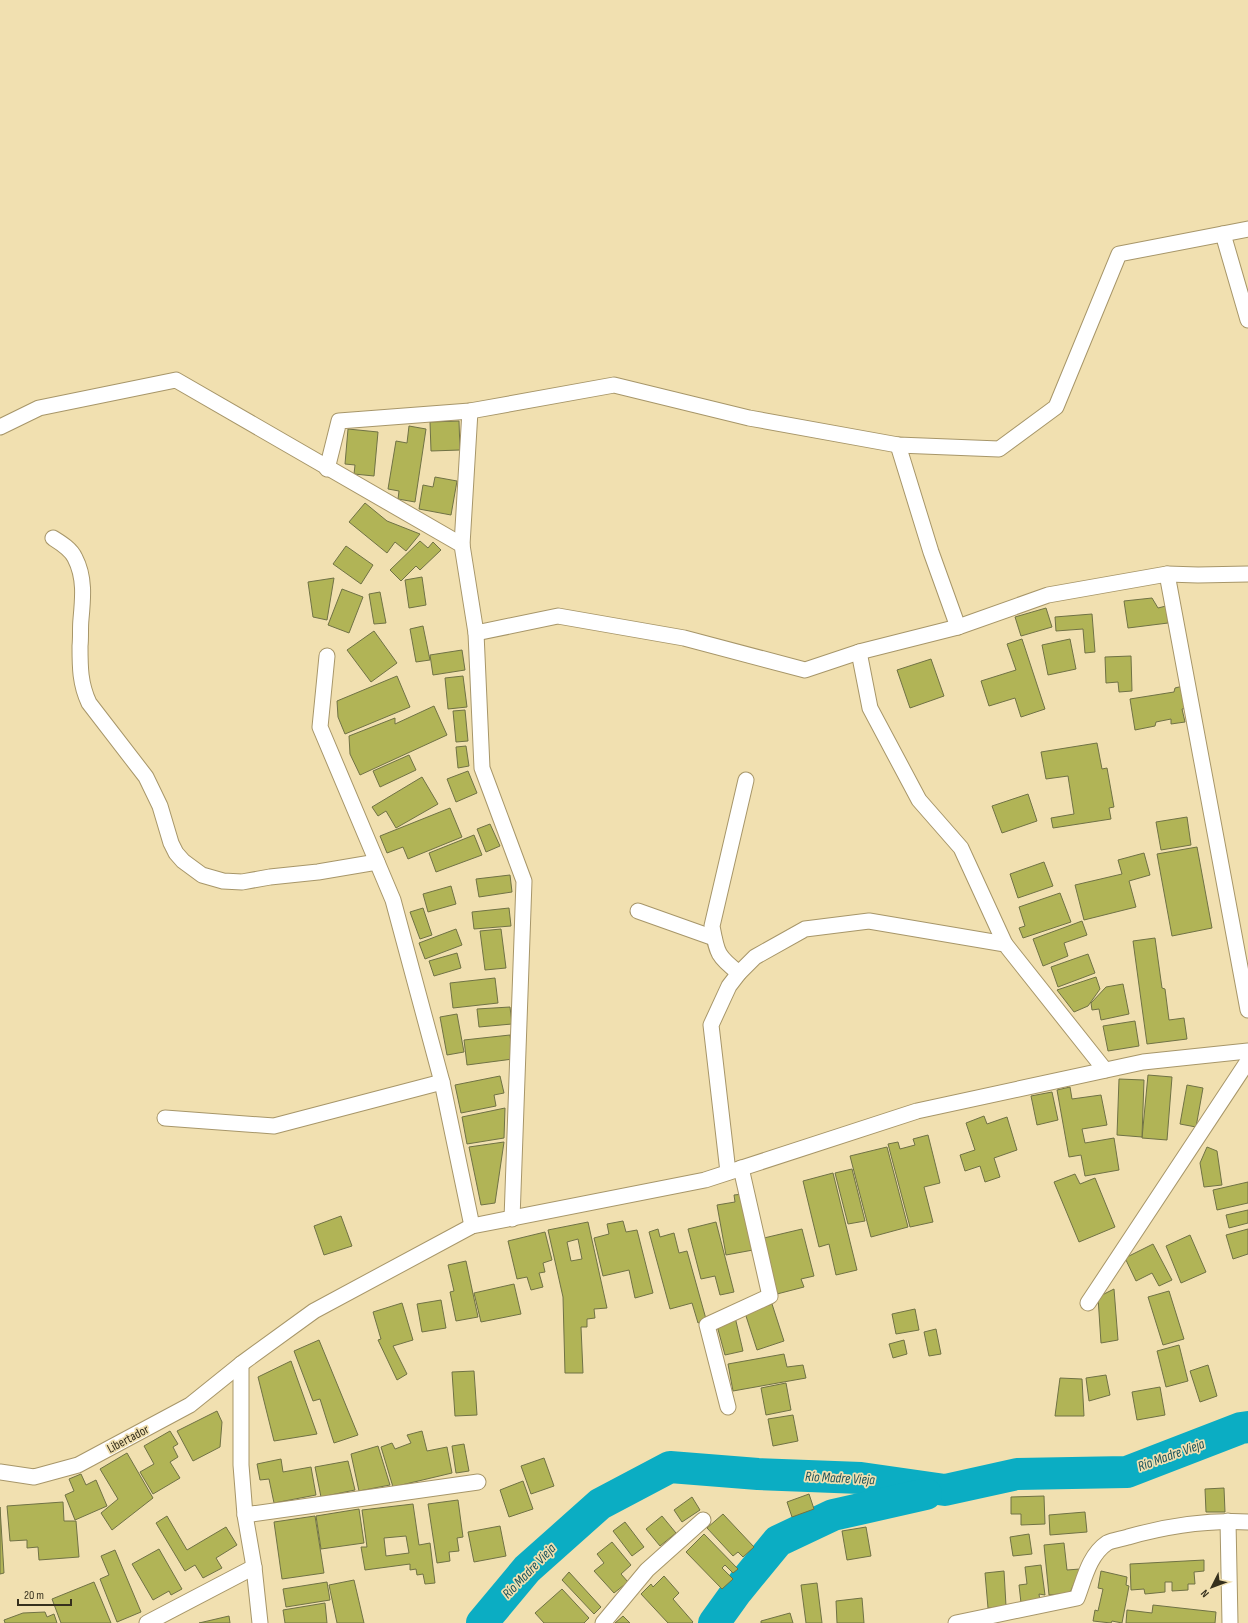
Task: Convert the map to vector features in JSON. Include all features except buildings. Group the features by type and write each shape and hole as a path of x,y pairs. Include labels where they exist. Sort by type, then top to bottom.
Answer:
{"street":[{"path":"327,468 339,421 470,411 614,385 749,418 898,445 999,449 1056,407 1120,254 1248,229"},
{"path":"1223,234 1248,320"},
{"path":"0,427 39,408 176,380 462,545"},
{"path":"470,411 462,545 476,633 482,768 524,881 512,1219"},
{"path":"898,445 930,552 958,627"},
{"path":"52,538 64,545 75,557 81,578 83,592 80,674 85,694 89,703 146,777 160,806 171,843 183,861 202,875 233,882 318,872 377,862"},
{"path":"476,633 558,616 684,638 805,670 859,652 958,627 1048,595 1167,574 1248,574"},
{"path":"1167,574 1248,1010"},
{"path":"859,652 870,708 919,800 961,848 1005,944 1105,1070"},
{"path":"327,656 320,727 393,900 442,1082 472,1226"},
{"path":"739,973 724,962 716,951 712,926 746,780"},
{"path":"638,911 714,938"},
{"path":"728,1407 707,1325 770,1296 735,1170 711,1025 729,986 755,956 805,930 869,921 1005,944"},
{"name":"Libertador","path":"0,1472 34,1477 78,1465 190,1405 241,1364 314,1311 472,1226 705,1180 917,1111 1143,1062 1248,1051"},
{"path":"1088,1303 1248,1062"},
{"path":"165,1118 274,1126 442,1082"},
{"path":"241,1364 241,1465 245,1515 254,1567 260,1623"},
{"path":"245,1515 478,1482"},
{"path":"603,1623 647,1570 703,1520"},
{"path":"956,1623 1077,1598 1093,1558 1108,1543 1145,1532 1190,1524 1228,1521 1248,1522"},
{"path":"1228,1521 1230,1623"},
{"path":"147,1623 254,1567"}],"waterway":[{"name":"Río Madre Vieja","path":"482,1623 527,1569 600,1504 670,1467 758,1474 861,1478 945,1490 1017,1474 1127,1472 1241,1428 1248,1427"},
{"path":"714,1623 737,1591 778,1541 833,1515 926,1494"}]}
